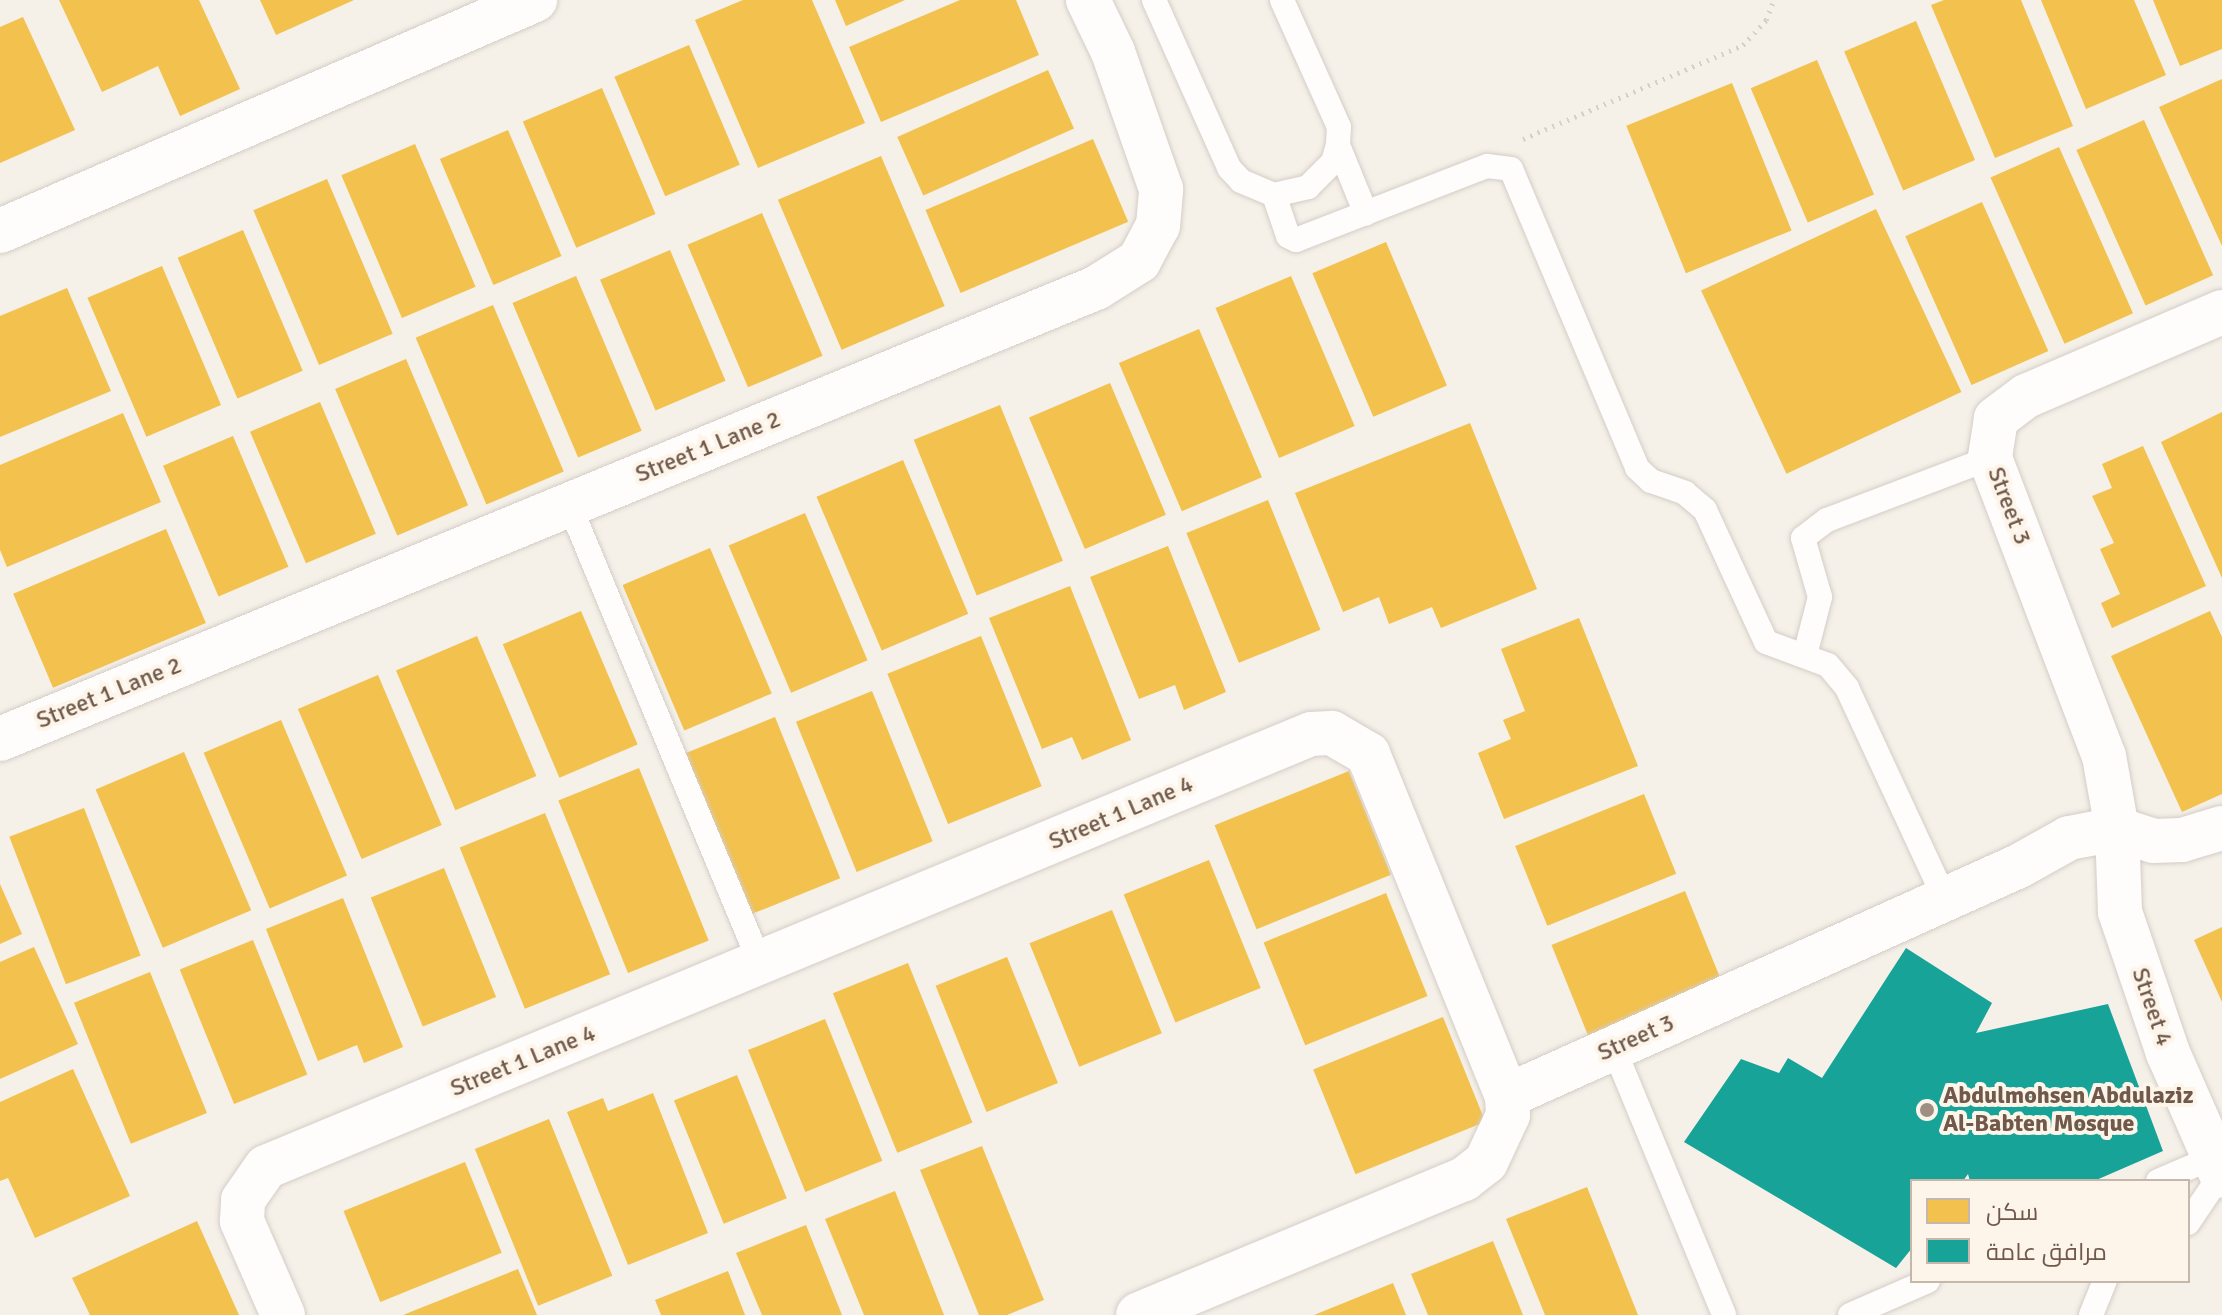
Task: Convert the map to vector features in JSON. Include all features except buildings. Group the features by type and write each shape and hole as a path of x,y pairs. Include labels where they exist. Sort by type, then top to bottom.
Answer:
{"street":[{"path":"0,231 535,0"},
{"name":"Street 1 Lane 2","path":"5,723 569,504 1096,288 1139,261 1158,226 1161,189 1113,52 1088,0"},
{"name":"Street 3","path":"2117,829 2104,756 1990,458 1996,419 2026,396 2222,312"},
{"name":"Street 1 Lane 4","path":"283,1315 242,1221 243,1200 266,1167 1311,734 1332,733 1368,754 1507,1096"},
{"name":"Street 3","path":"1507,1096 1945,899 2069,838 2117,829 2153,841 2182,840 2222,828"},
{"name":"Street 4","path":"2117,829 2120,912 2168,1053 2219,1169"},
{"path":"1138,1315 1464,1179 1486,1162 1500,1137 1508,1115 1507,1096"}],"lane":[{"path":"1154,0 1229,168 1241,181 1274,195 1291,193 1322,176 1338,145 1339,127 1282,0"},
{"path":"1338,145 1366,214"},
{"path":"1274,195 1288,236 1296,240 1499,165 1511,169 1519,181 1637,468 1651,481 1698,501 1766,642 1828,665 1847,688 1945,899"},
{"path":"1805,655 1820,597 1803,538 1827,520 1990,458"},
{"path":"569,504 760,963"},
{"path":"1614,1049 1724,1315"},
{"path":"2168,1179 2219,1169"},
{"path":"2190,1220 2219,1169"},
{"path":"1850,1315 1923,1283"},
{"path":"2091,1315 2104,1283"}],"path":[{"path":"1499,165 1521,140 1743,45 1766,20 1774,0"}],"place":[{"name":"Abdulmohsen Abdulaziz Al-Babten Mosque","path":"1927,1110"}]}
